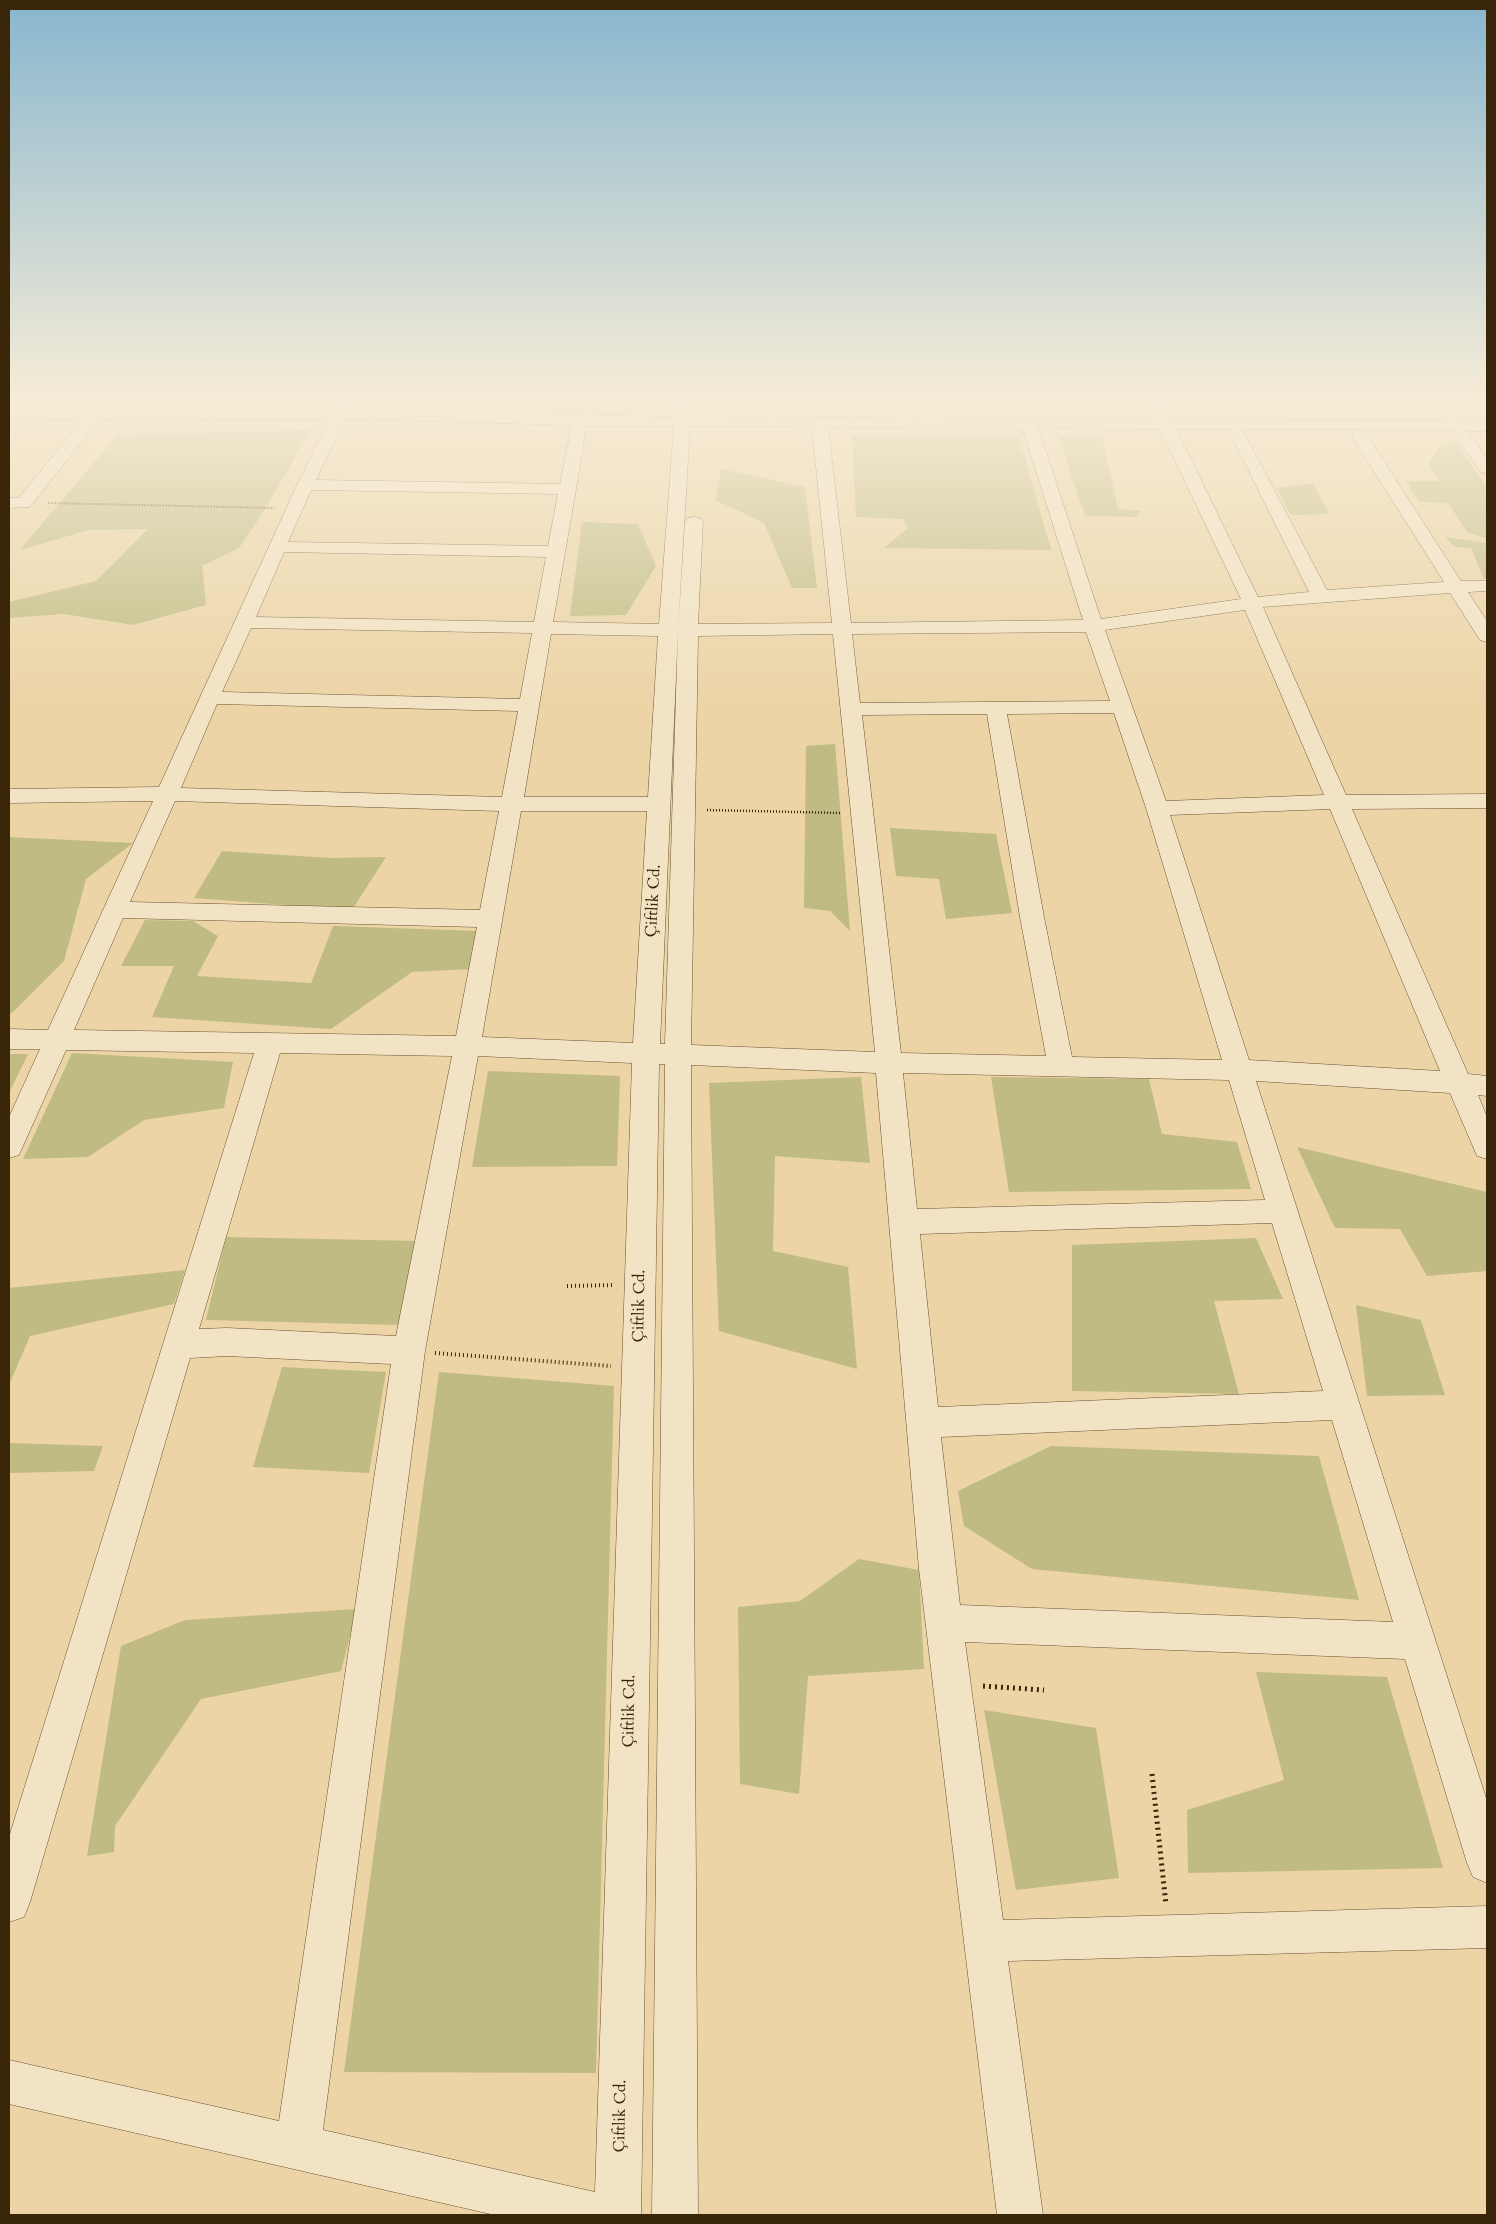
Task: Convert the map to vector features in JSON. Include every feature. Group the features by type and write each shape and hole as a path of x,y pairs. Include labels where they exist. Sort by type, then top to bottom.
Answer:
{"street":[{"path":"9,1147 298,502"},
{"path":"298,2148 409,1351 491,920 566,502"},
{"name":"Çiftlik Cd.","path":"675,2215 662,1053 678,630 685,502"},
{"path":"828,502 889,1063 903,1222 944,1623 1020,2215"},
{"path":"1054,502 1156,808 1487,1863"},
{"path":"1203,502 1252,603 1487,1148"},
{"path":"1273,502 1322,596"},
{"path":"1402,502 1487,636"},
{"path":"9,523 16,503"},
{"path":"277,547 557,552"},
{"path":"244,622 678,630 1094,626 1252,603 1322,596 1487,586"},
{"path":"210,698 529,705"},
{"path":"850,709 1122,707"},
{"path":"996,708 1032,917 1061,1067"},
{"path":"9,796 167,794 512,804 672,806"},
{"path":"1156,808 1337,802 1487,801"},
{"path":"115,910 491,920"},
{"path":"9,1040 466,1046 889,1063 1239,1070 1427,1080 1487,1086"},
{"path":"9,1902 270,1043"},
{"name":"Çiftlik Cd.","path":"618,2215 640,1285 662,1053"},
{"path":"903,1222 1090,1218 1283,1210"},
{"path":"179,1344 227,1342 409,1351"},
{"path":"923,1423 1344,1405"},
{"path":"944,1623 1418,1642"},
{"path":"985,1941 1487,1927"},
{"path":"9,2082 596,2215"}],"path":[{"path":"16,503 295,508"},
{"path":"672,806 861,814"},
{"path":"567,1286 640,1285"},
{"path":"409,1351 638,1368"},
{"path":"952,1684 1044,1690"},
{"path":"1152,1774 1169,1936"}],"shaded area":[{"path":"61,502 269,502 239,548 202,566 206,605 133,625 64,614 9,618 9,602 96,581 148,529 89,530 20,550"},
{"path":"719,502 807,502 817,588 792,588 764,523"},
{"path":"855,502 1037,502 1051,550 884,548 908,528 903,519 856,517"},
{"path":"1080,502 1116,502 1118,509 1141,511 1136,517 1085,516"},
{"path":"1284,502 1323,502 1329,514 1291,515"},
{"path":"1419,502 1487,502 1487,539 1467,532 1448,503"},
{"path":"582,522 638,524 656,566 626,615 570,616"},
{"path":"1445,537 1487,543 1487,578 1484,579 1471,548 1455,547"},
{"path":"835,744 850,931 830,911 804,908 806,746"},
{"path":"890,828 996,834 1012,913 946,919 939,879 896,876"},
{"path":"9,837 133,843 86,879 64,961 12,1013 9,1013"},
{"path":"222,851 330,858 386,857 352,910 194,898"},
{"path":"145,920 193,921 218,936 197,976 311,983 333,926 478,931 472,969 412,972 331,1029 152,1017 174,966 121,966"},
{"path":"72,1053 233,1062 224,1108 144,1120 88,1157 23,1159"},
{"path":"9,1054 28,1054 9,1093"},
{"path":"488,1071 620,1076 617,1166 472,1167"},
{"path":"861,1077 870,1163 775,1156 773,1251 848,1267 857,1369 719,1331 709,1083"},
{"path":"991,1077 1149,1079 1162,1134 1237,1142 1251,1189 1009,1192"},
{"path":"1297,1147 1487,1192 1487,1271 1427,1276 1400,1229 1335,1228"},
{"path":"226,1237 418,1241 399,1325 206,1320"},
{"path":"1256,1238 1283,1299 1214,1301 1239,1394 1072,1391 1072,1245"},
{"path":"185,1270 174,1304 30,1336 9,1385 9,1288"},
{"path":"1356,1305 1421,1320 1445,1395 1367,1396"},
{"path":"282,1367 386,1372 369,1473 253,1467"},
{"path":"439,1372 614,1386 596,2073 344,2072"},
{"path":"9,1443 103,1446 94,1471 9,1473"},
{"path":"1051,1446 1319,1456 1359,1600 1032,1569 964,1526 958,1491"},
{"path":"859,1559 919,1570 924,1669 808,1676 799,1794 740,1784 738,1607 800,1601"},
{"path":"357,1609 341,1671 201,1699 115,1826 114,1852 87,1856 121,1646 185,1620"},
{"path":"1256,1672 1387,1677 1443,1868 1188,1873 1187,1810 1284,1780"},
{"path":"984,1710 1096,1728 1119,1878 1016,1890"}]}
